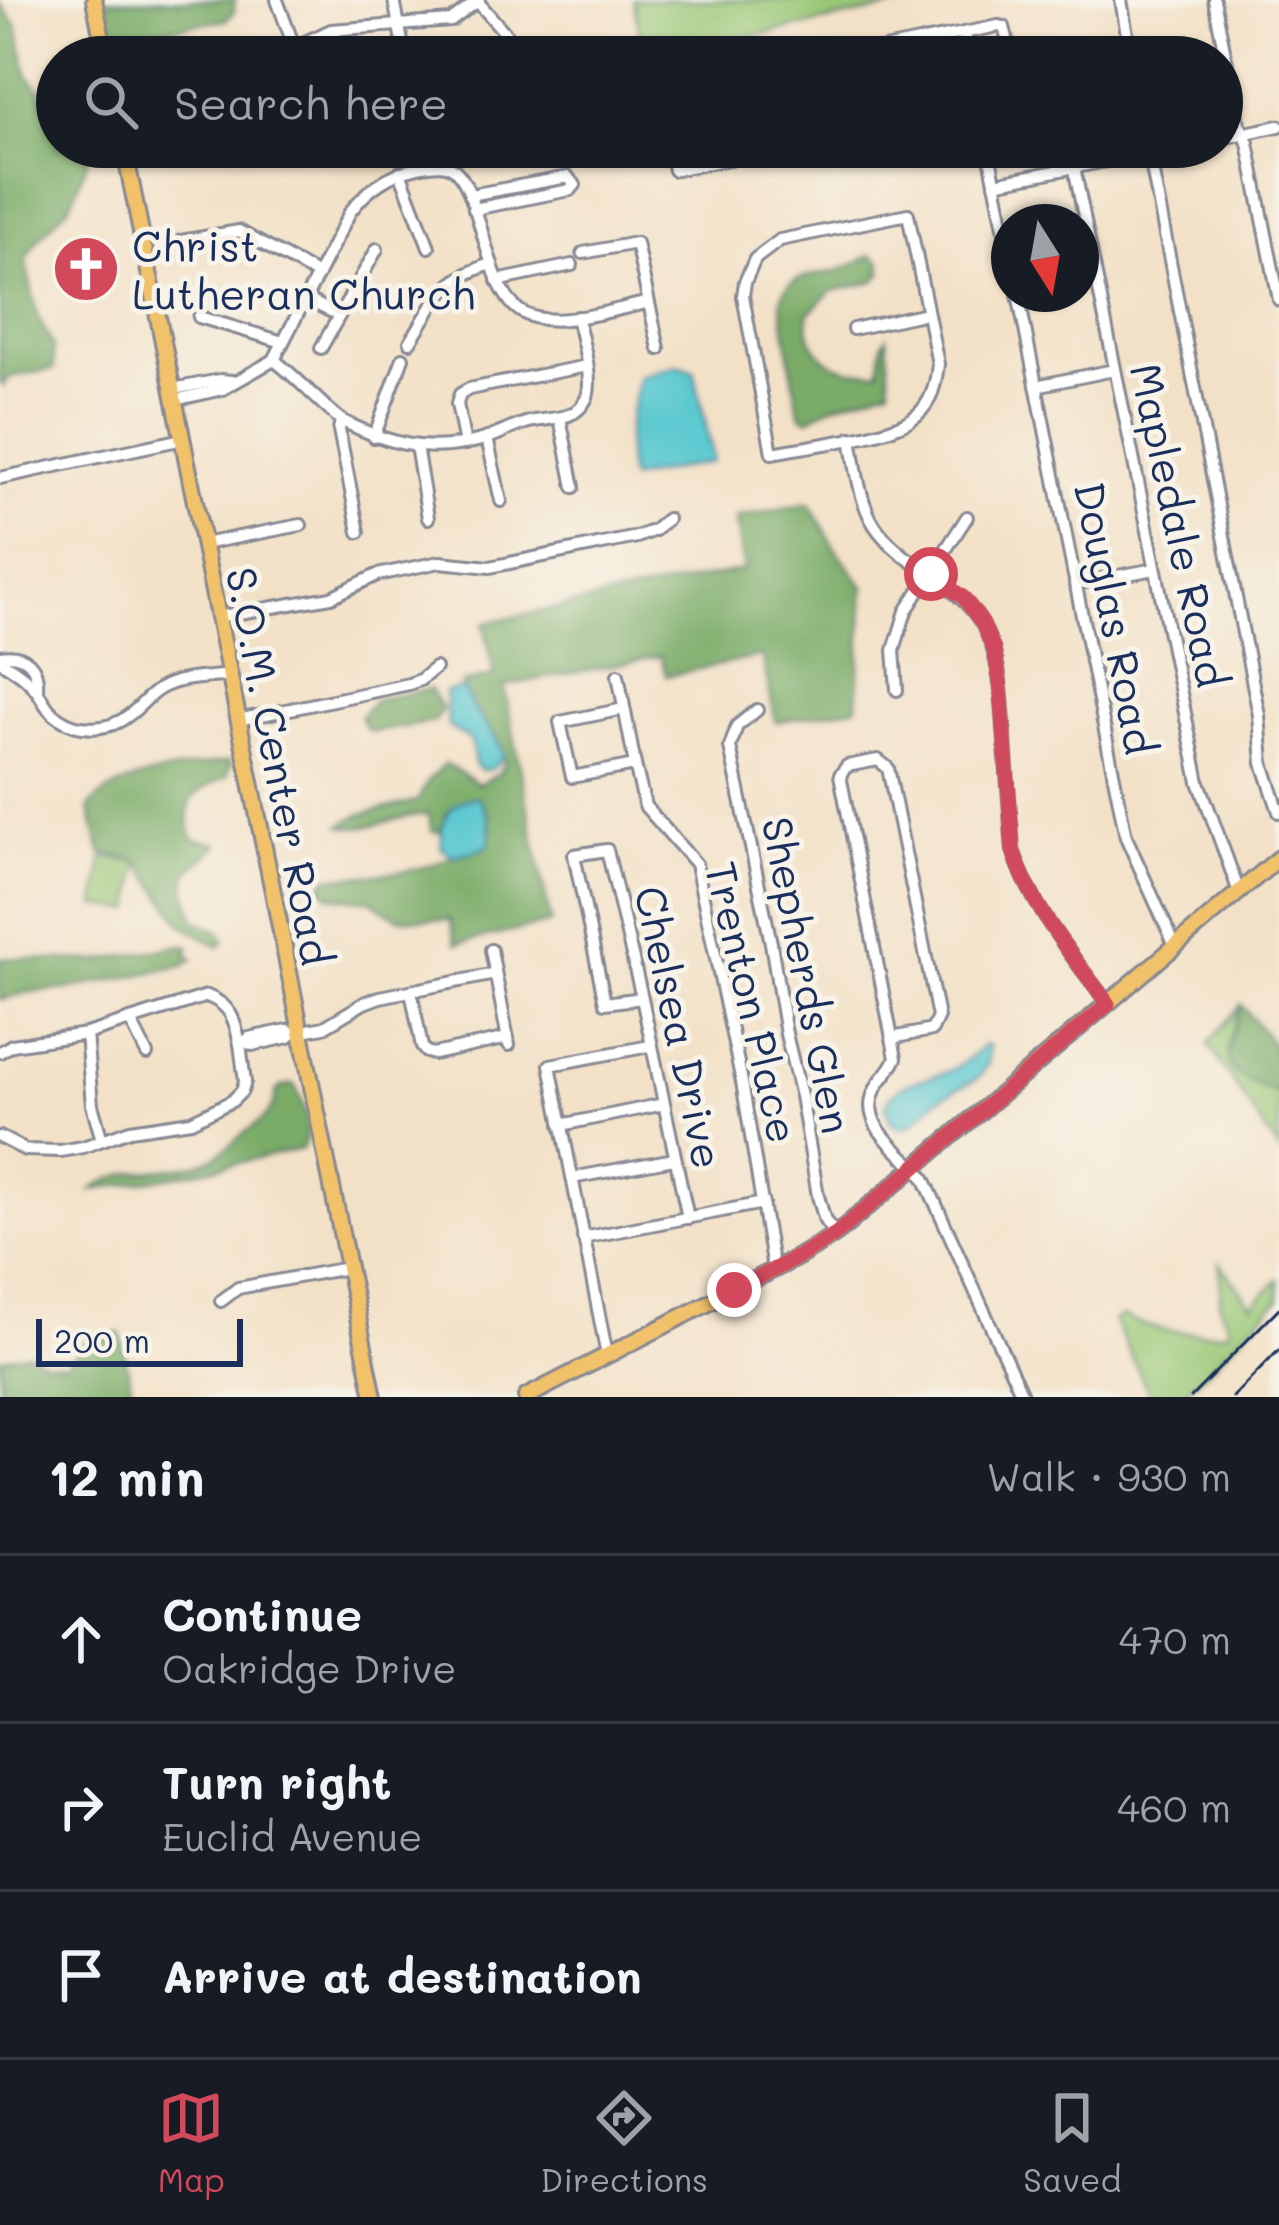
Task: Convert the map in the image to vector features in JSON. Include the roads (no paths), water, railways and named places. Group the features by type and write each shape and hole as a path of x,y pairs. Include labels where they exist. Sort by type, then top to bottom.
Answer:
{"main road":[{"path":"94,0 102,36"},
{"name":"S.O.M. Center Road","path":"128,168 296,1032 374,1397"},
{"path":"526,1397 559,1388 607,1355 836,1234 1279,857"}],"street":[{"path":"278,0 291,36"},
{"path":"394,0 400,36"},
{"path":"1120,0 1128,36"},
{"path":"1214,0 1222,36"},
{"path":"321,36 331,30 451,21 478,1 508,36"},
{"path":"955,36 1004,27 1006,36"},
{"path":"1279,126 1243,133 1279,301"},
{"path":"174,394 223,389 274,360 359,200 374,186 416,168"},
{"path":"452,168 464,178 497,280 519,310 538,320 647,303"},
{"path":"992,168 999,204"},
{"path":"995,183 1069,168"},
{"name":"Mapledale Road","path":"1074,168 1198,782 1239,892"},
{"path":"1153,168 1256,700 1263,763 1279,812"},
{"path":"400,172 428,247"},
{"path":"568,176 575,185 570,190 472,202 568,176"},
{"path":"908,214 938,364 936,384 928,403 905,424 851,438 772,453 743,296 755,260 780,240 908,214"},
{"path":"181,241 239,231 317,275"},
{"path":"583,253 636,243 659,349"},
{"path":"321,348 377,249"},
{"path":"410,342 452,281 492,265"},
{"path":"497,280 572,265"},
{"path":"306,299 338,315"},
{"name":"Douglas Road","path":"1022,312 1126,837 1175,946"},
{"path":"853,329 927,314"},
{"path":"199,317 283,342"},
{"path":"274,360 340,420 374,437 442,448 575,413 590,391 577,317"},
{"path":"374,437 403,358"},
{"path":"464,444 457,404 460,394 587,366"},
{"path":"1036,386 1114,370"},
{"path":"560,418 574,487"},
{"path":"340,420 359,532"},
{"path":"487,438 501,502"},
{"path":"851,438 872,523 896,551 964,598 982,623 994,650 1001,688 1013,850 1021,875 1032,899 1108,1004"},
{"path":"0,478 183,439"},
{"path":"416,446 428,518"},
{"path":"897,690 894,650 906,611 967,517"},
{"path":"218,617 331,596 377,574 440,562 490,567 637,537 667,519"},
{"path":"203,544 301,525"},
{"path":"1075,584 1155,568"},
{"path":"0,658 16,655 29,662 44,705 61,720 79,727 100,727 129,716 164,686 229,674"},
{"path":"238,720 409,684 435,668"},
{"name":"Trenton Place","path":"618,675 645,806 696,864 742,1082 773,1269"},
{"path":"624,709 560,722 572,777 635,765"},
{"name":"Shepherds Glen","path":"758,710 737,726 730,745 818,1196 825,1221 836,1234"},
{"path":"892,1038 932,1030 938,1017 888,768 878,760 847,766 840,775 892,1038 896,1058 875,1089 872,1107 886,1141 924,1178 1023,1397"},
{"name":"Chelsea Drive","path":"642,998 605,1003 574,855 607,850 642,998 688,1218"},
{"path":"411,991 426,1052 508,1042 491,950"},
{"path":"242,1043 290,1037 324,1027 364,1003 495,974"},
{"path":"0,1052 86,1034 207,996 230,1012 242,1043 245,1082 232,1101 191,1121 130,1130 83,1148 25,1150 0,1137"},
{"path":"130,1020 147,1054"},
{"path":"86,1034 92,1106 102,1140"},
{"path":"607,1355 550,1065 650,1046"},
{"path":"561,1125 664,1104"},
{"path":"572,1178 674,1160"},
{"name":"Chelsea Drive","path":"583,1238 763,1203"},
{"path":"221,1301 238,1288 347,1268"}],"water":[{"path":"677,365 694,370 713,459 630,479 627,440 640,376"},
{"path":"463,688 504,756 492,769 475,766 468,738 448,727 445,692"},
{"path":"478,797 488,820 489,844 454,856 442,849 444,821 459,803"},
{"path":"985,1044 989,1046 988,1063 980,1077 938,1099 912,1124 900,1128 890,1121 886,1106 896,1091 955,1068"}],"railway":[{"path":"1191,1397 1279,1308"},
{"path":"1233,1397 1279,1350"}],"place":[{"name":"Christ Lutheran Church","path":"86,269"}]}
